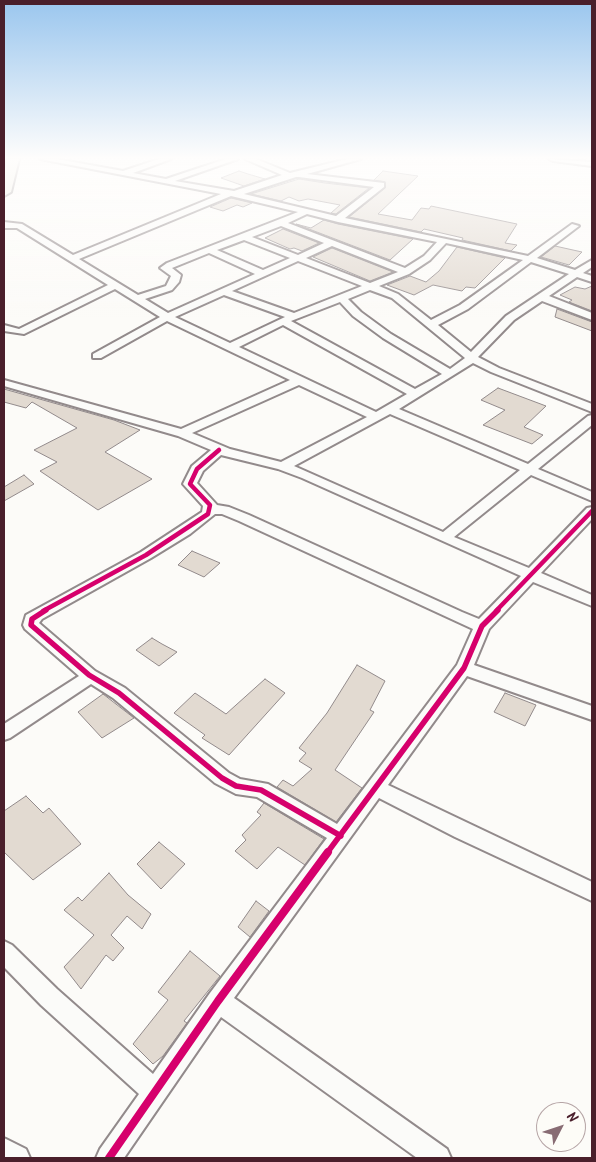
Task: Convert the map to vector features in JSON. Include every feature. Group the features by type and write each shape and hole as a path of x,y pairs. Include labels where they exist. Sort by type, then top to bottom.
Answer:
{"street":[{"path":"74,258 185,213"},
{"path":"136,299 169,288 176,280 176,275 166,268 170,264 282,223 302,213"},
{"path":"311,213 531,259 592,279"},
{"path":"338,219 345,213"},
{"path":"282,223 406,272"},
{"path":"4,225 19,226 74,258 167,317 376,417"},
{"path":"430,325 464,307 575,226"},
{"path":"244,237 371,285 395,296 472,358 496,370 592,408"},
{"path":"229,348 283,321 406,272 427,258 444,240"},
{"path":"97,356 167,317 332,242"},
{"path":"209,250 262,273"},
{"path":"283,466 376,417 450,374 472,358 478,349 510,318 592,263"},
{"path":"4,328 20,332 115,285"},
{"path":"222,291 295,317"},
{"path":"341,297 357,314 379,330 450,374"},
{"path":"542,298 592,317"},
{"path":"283,321 415,394"},
{"path":"182,433 298,381"},
{"path":"4,383 182,433 220,450 283,466 345,492 444,538 592,601"},
{"path":"390,408 592,498"},
{"path":"444,538 592,419"},
{"path":"220,450 197,469 190,484 210,506 208,514 185,531 32,619 31,626 89,675 120,693 222,778 236,786 261,790 342,836"},
{"path":"210,509 224,510 253,521 482,626"},
{"path":"109,1158 218,1001 378,788 464,668 482,626 592,511"},
{"path":"464,668 592,713"},
{"path":"4,732 86,679 89,675"},
{"path":"378,788 462,831 592,892"},
{"path":"4,952 49,997 155,1092"},
{"path":"218,1001 438,1158"},
{"path":"4,1151 17,1158"}],"building":[{"path":"354,213 379,213 412,220 417,213 466,213 517,224 505,243 517,245 511,251 424,229 421,232 349,217"},
{"path":"324,220 413,239 390,260 296,224 311,228"},
{"path":"283,229 319,243 302,251 294,248 290,249 265,238"},
{"path":"555,246 582,252 569,265 541,257"},
{"path":"457,247 505,258 475,288 466,287 462,291 433,285 414,295 387,285 410,276 426,282 439,271"},
{"path":"332,248 393,272 370,281 313,257"},
{"path":"592,286 592,311 569,302 572,300 560,295 575,287 585,289"},
{"path":"557,309 592,322 592,331 555,317"},
{"path":"498,388 546,406 524,427 543,435 532,444 483,425 505,410 481,400"},
{"path":"4,389 114,420 140,430 105,452 152,479 98,510 40,471 57,462 34,450 77,428 32,402 26,408 4,402"},
{"path":"24,475 34,484 4,501 4,487"},
{"path":"192,551 220,563 204,577 178,565"},
{"path":"152,638 177,652 159,666 136,650"},
{"path":"357,665 385,681 370,710 374,712 335,770 362,788 336,822 277,787 283,780 293,786 312,769 299,761 306,753 299,748 327,713"},
{"path":"265,679 285,693 229,755 202,738 205,735 174,713 195,693 226,714"},
{"path":"505,693 536,705 525,726 494,712"},
{"path":"103,694 134,718 102,738 78,712"},
{"path":"26,796 43,813 49,808 81,844 33,880 4,852 4,811"},
{"path":"264,803 324,839 305,865 278,847 257,869 235,851 246,840 242,835 261,815 257,812"},
{"path":"159,842 185,864 161,889 137,864"},
{"path":"109,873 128,895 151,914 142,929 127,916 111,935 124,948 113,961 106,955 81,989 64,967 94,935 64,910 78,897 82,901"},
{"path":"256,901 269,911 250,937 238,927"},
{"path":"190,951 220,976 184,1021 187,1023 163,1056 153,1064 133,1044 168,1000 158,992"}],"cycle path":[{"path":"219,450 197,469 190,484 210,505 208,514 146,555 36,615 32,619 31,625 89,675 119,693 222,778 236,786 261,790 341,836"},
{"path":"109,1158 218,1001 464,668 482,626 592,511"}]}
